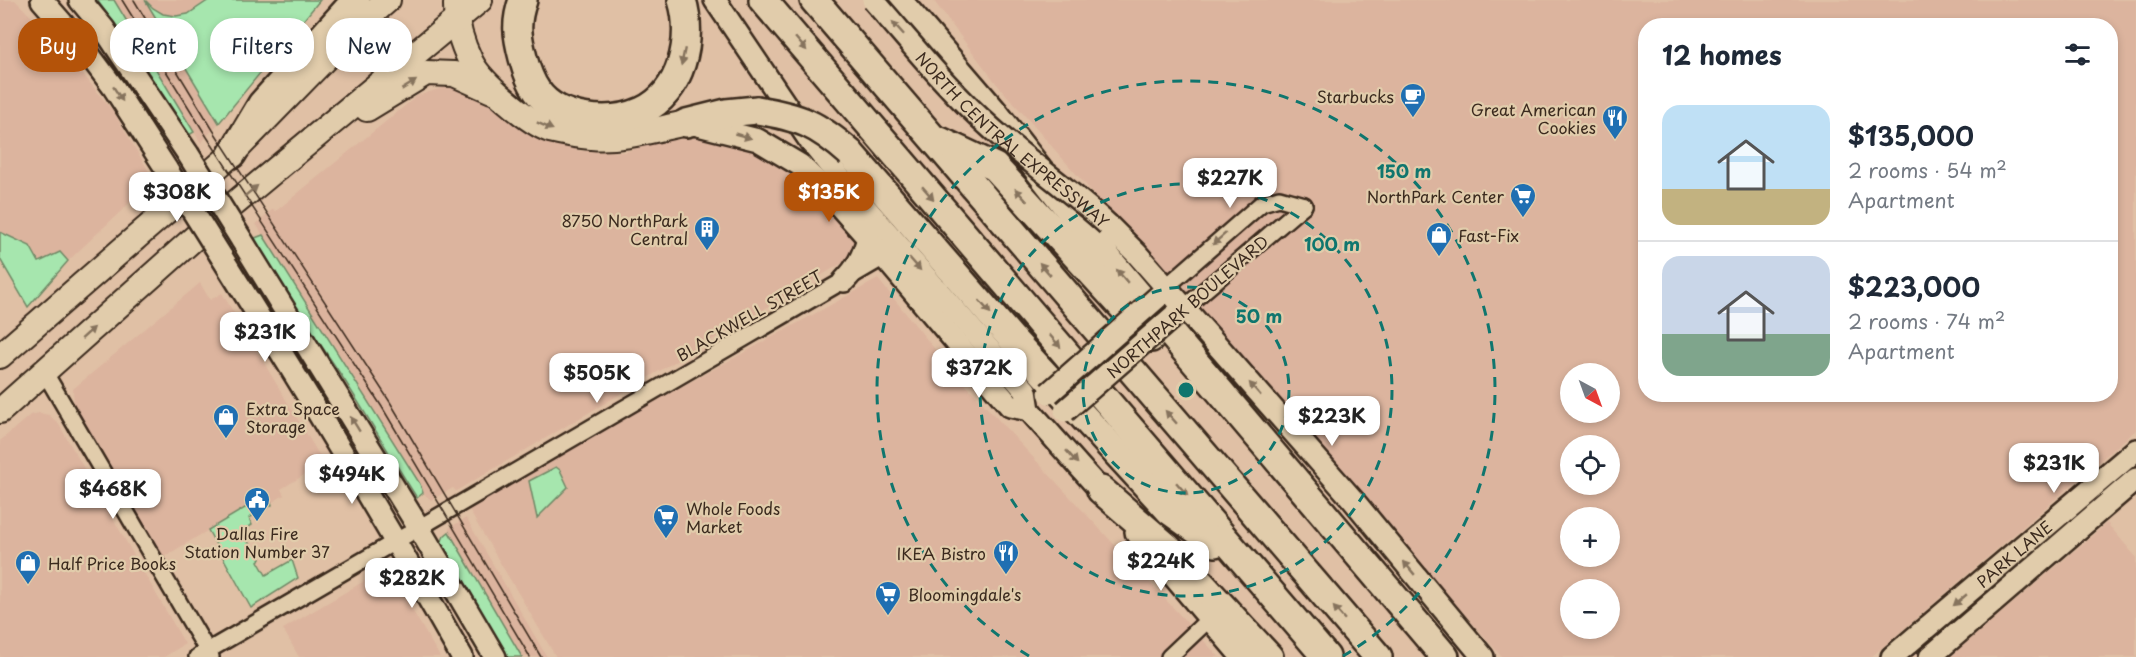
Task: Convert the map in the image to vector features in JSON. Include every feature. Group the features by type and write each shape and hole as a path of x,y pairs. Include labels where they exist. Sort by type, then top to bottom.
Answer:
{"highway":[{"path":"232,154 262,104 356,0"},
{"path":"522,0 516,24 518,39 526,71 538,93 561,111 589,118 614,119 643,110 651,105 665,93 682,64 688,28 682,0"},
{"path":"763,0 1326,657"},
{"path":"814,0 1378,657"},
{"path":"897,0 995,114 1112,264 1445,657"},
{"path":"920,0 995,114"},
{"path":"686,123 726,113 758,110 789,115 811,123 832,136 850,153 1012,339 1170,511 1248,566"},
{"path":"931,137 995,167 1243,441 1385,605 1434,657"},
{"path":"1101,490 1167,547 1269,657"}],"main road":[{"path":"42,0 84,48 114,88 167,170 397,541 462,657"},
{"path":"80,0 110,38 188,154 419,528 495,657"},
{"path":"262,104 286,60 339,0"},
{"path":"0,356 232,154 350,33 388,0"},
{"path":"0,411 210,224 321,134 456,9 480,0"},
{"path":"715,0 810,141 1026,391 1036,417 1242,657"},
{"name":"NORTH CENTRAL EXPRESSWAY","path":"873,0 970,108 992,129 1072,192 1108,225 1163,292 1353,500 1483,657"},
{"path":"456,9 472,64 520,113 549,129 592,138 628,135 686,123 758,140 800,165 868,238 1010,406 1036,417"},
{"path":"321,134 383,101 426,74 454,74 483,88 498,92"},
{"path":"844,281 864,254 868,238"},
{"name":"NORTHPARK BOULEVARD","path":"1036,417 1049,393 1163,292"},
{"name":"NORTHPARK BOULEVARD","path":"1036,417 1065,411 1180,311"},
{"name":"PARK LANE","path":"1892,657 2136,450"},
{"name":"PARK LANE","path":"1930,657 2136,480"},
{"path":"2036,535 2052,552"}],"street":[{"name":"NORTHPARK BOULEVARD","path":"1163,292 1174,279 1262,203 1279,198 1304,205 1180,311"},
{"name":"BLACKWELL STREET","path":"205,655 884,257"},
{"path":"45,373 205,655"},
{"path":"1169,657 1209,619"}],"shaded area":[{"path":"0,0 15,0 33,18 18,18 18,72 81,72 113,111 154,180 68,261 60,252 38,262 30,246 0,232"},
{"path":"113,0 209,0 188,14 176,16 164,14 147,3 156,18 124,18"},
{"path":"933,0 2136,0 2136,430 1871,657 1502,657 1150,253 1136,242 996,83"},
{"path":"157,72 188,72 219,123 201,143"},
{"path":"445,87 475,92 505,118 551,144 581,151 625,152 660,141 704,137 742,144 768,154 808,182 857,236 857,252 844,262 456,491 453,488 431,500 423,493 420,484 256,224 273,209 276,211 417,96"},
{"path":"878,279 950,368 1219,657 556,657 466,505"},
{"path":"200,283 210,300 222,293 324,463 281,489 284,495 260,510 255,502 162,558 74,406 73,389"},
{"path":"39,413 49,415 58,423 185,644 164,657 0,657 0,441 30,415"},
{"path":"466,518 547,657 522,657 449,532 449,528"},
{"path":"2107,523 2136,557 2136,657 1950,657"},
{"path":"376,574 385,587 395,581 440,657 299,657 283,629"}],"green space":[{"path":"97,0 114,0 125,18 110,18"},
{"path":"145,0 163,14 176,16 188,14 209,0 320,0 305,18 210,18 210,72 261,72 219,123 188,72 198,72 198,18 156,18"},
{"path":"148,72 158,72 194,132 189,135"},
{"path":"0,232 30,246 39,262 60,252 68,261 28,307 0,259"},
{"path":"263,235 420,484 423,493 417,498 345,381 275,275 255,238"},
{"path":"556,467 560,470 568,487 537,518 529,481"},
{"path":"255,502 260,510 271,502 272,505 249,518 252,525 241,532 260,559 258,561 266,575 292,560 298,578 251,608 208,530"},
{"path":"449,532 522,657 507,657 441,543"}],"tram line":[{"path":"122,0 207,137 382,407 530,657"},
{"path":"134,0 213,130 390,402 541,657"}],"place":[{"name":"Starbucks","path":"1413,119"},
{"name":"Great American Cookies","path":"1615,141"},
{"name":"NorthPark Center","path":"1523,219"},
{"name":"8750 NorthPark Central","path":"707,252"},
{"name":"Fast-Fix","path":"1439,258"},
{"name":"Extra Space Storage","path":"226,440"},
{"name":"Dallas Fire Station Number 37","path":"257,523"},
{"name":"Whole Foods Market","path":"666,540"},
{"name":"IKEA Bistro","path":"1006,576"},
{"name":"Half Price Books","path":"28,586"},
{"name":"Bloomingdale's","path":"888,617"}]}
